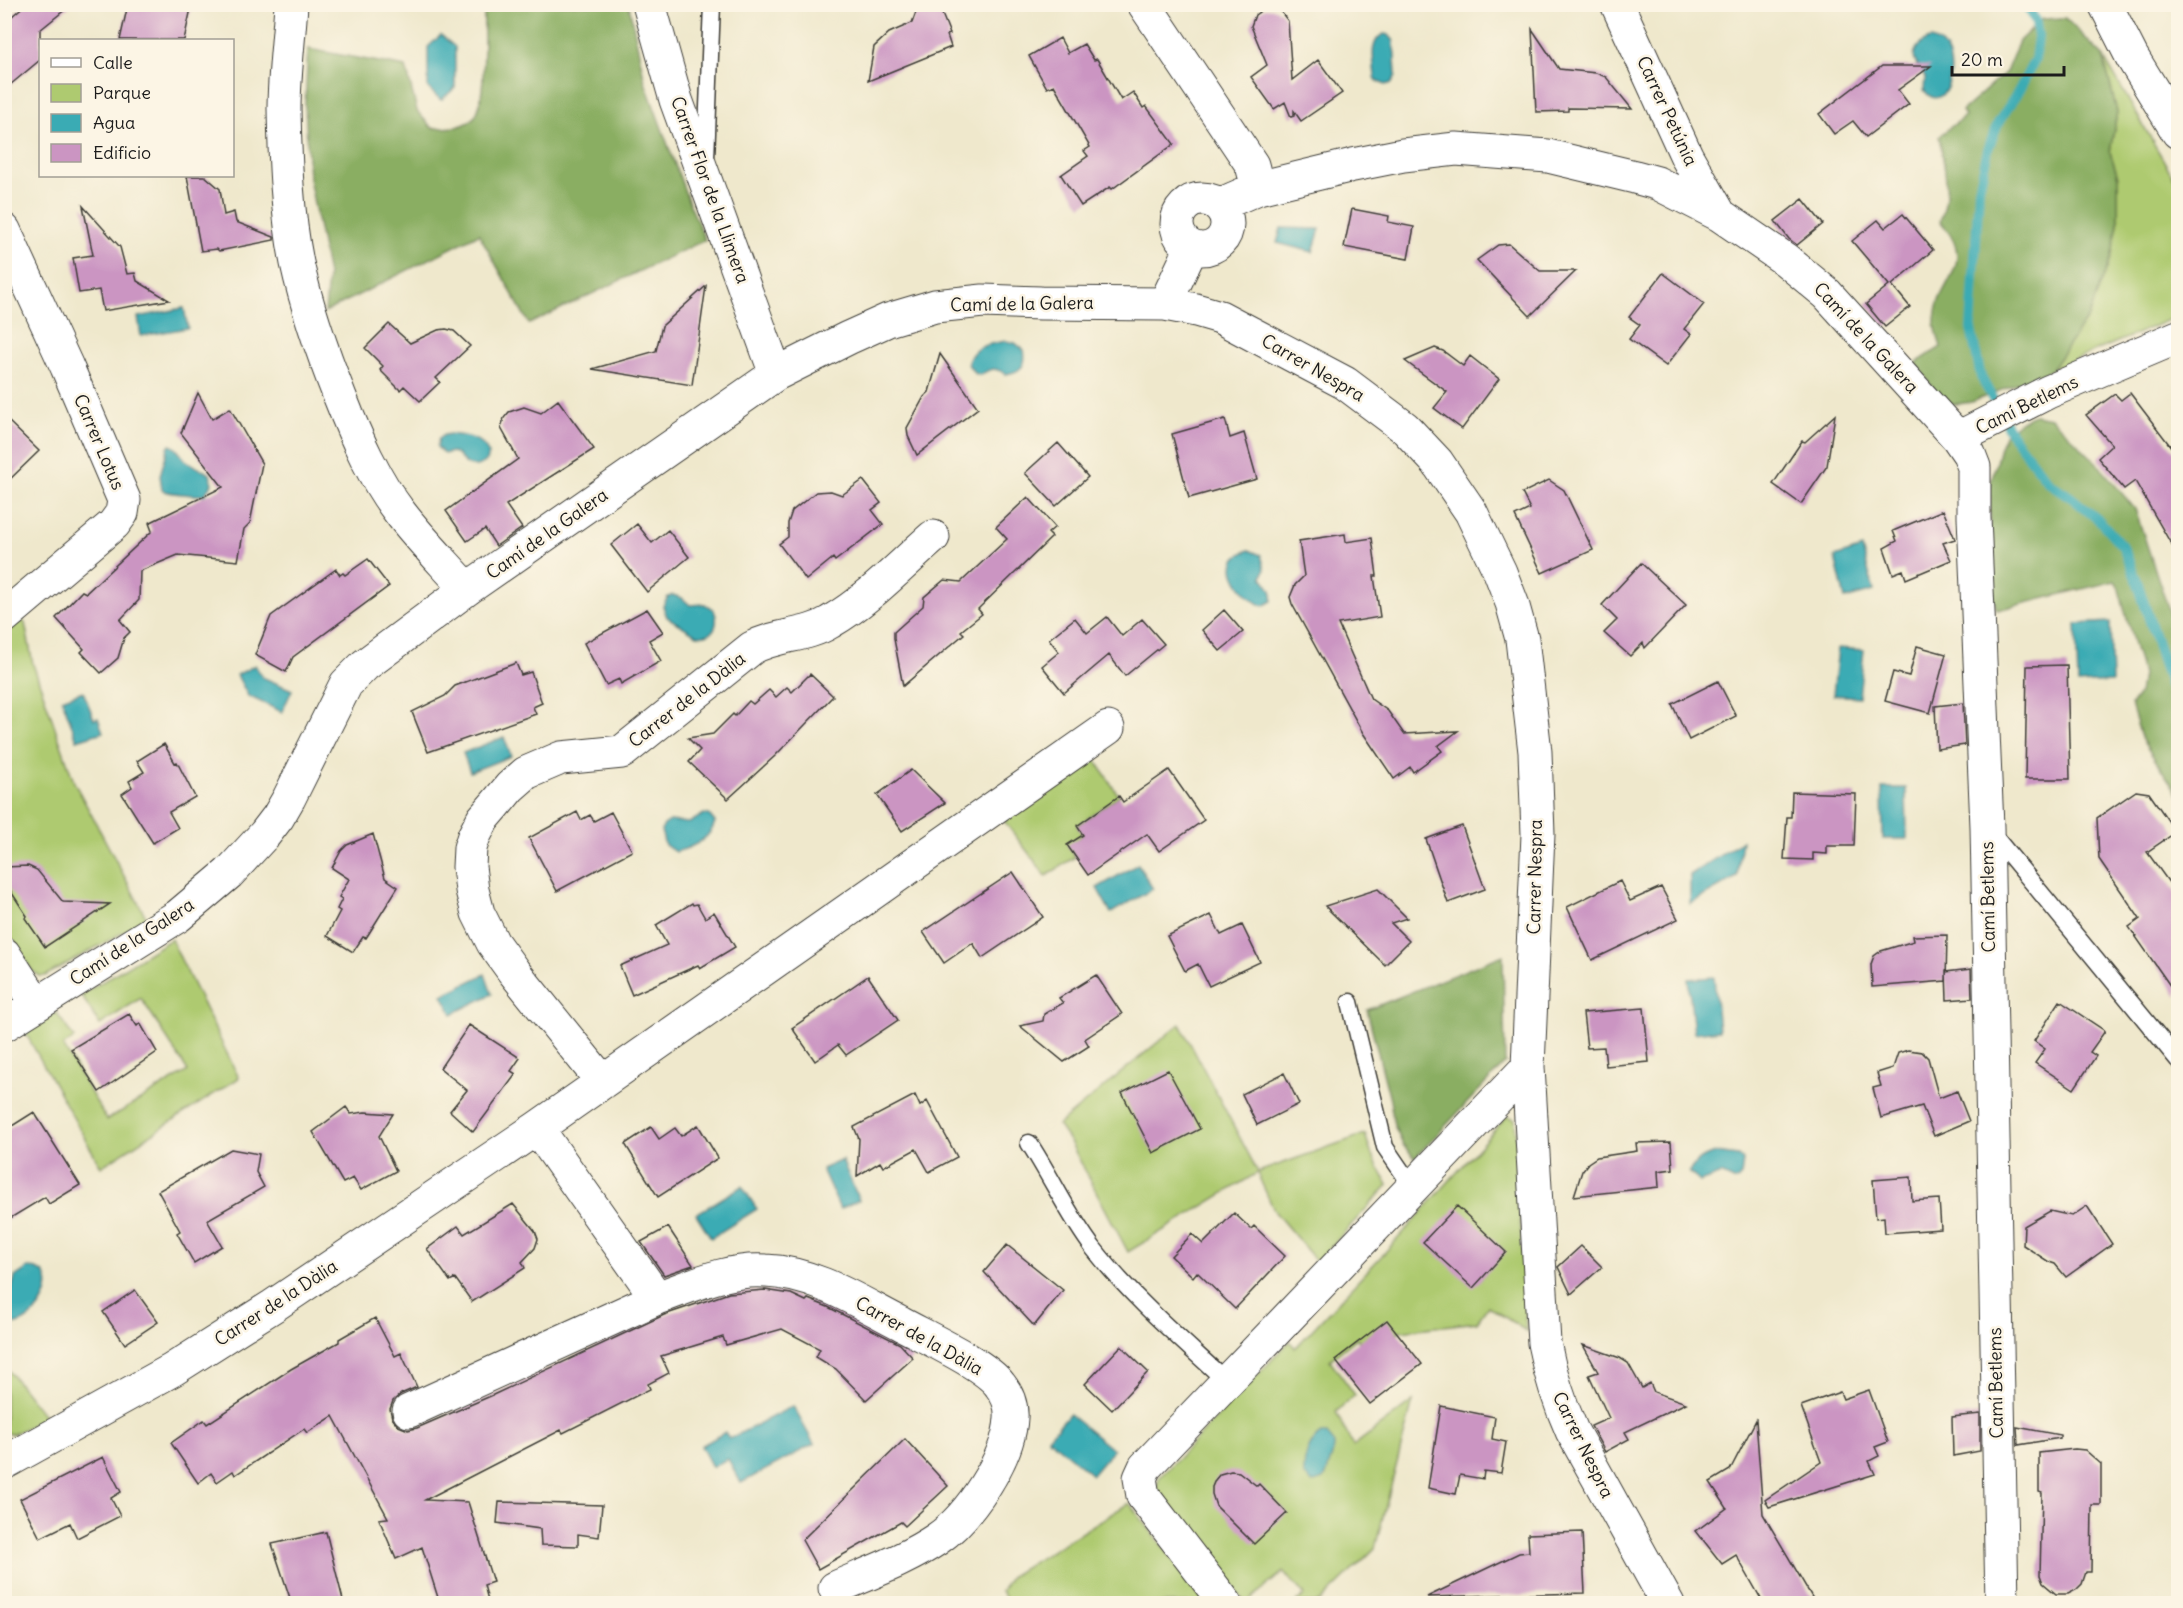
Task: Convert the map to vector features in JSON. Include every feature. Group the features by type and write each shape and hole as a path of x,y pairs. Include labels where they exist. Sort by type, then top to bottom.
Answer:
{"street":[{"path":"291,4 284,106 286,163 289,210 297,263 309,306 350,424 370,464 401,514 467,589"},
{"name":"Carrer Flor de la Llimera","path":"649,4 676,100 776,374"},
{"path":"1144,4 1252,165 1258,188"},
{"name":"Carrer Petúnia","path":"1617,4 1687,157 1720,215"},
{"path":"2105,4 2132,57 2178,132"},
{"name":"Camí de la Galera","path":"4,1025 178,916 229,873 278,817 346,684 356,674 467,589 776,374 888,320 934,306 983,301 1166,304 1192,247 1180,237 1177,222 1183,207 1196,200 1219,205 1258,188 1353,165 1456,149 1522,153 1606,169 1657,183 1720,215 1786,260 1827,294 1958,438"},
{"name":"Carrer Lotus","path":"4,230 67,367 124,500 122,513 114,524 4,617"},
{"name":"Carrer Nespra","path":"1166,304 1220,317 1345,383 1405,428 1437,462 1471,512 1508,593 1522,639 1534,752 1538,834 1528,1068 1542,1314 1550,1374 1572,1431 1668,1604"},
{"name":"Camí Betlems","path":"2002,1604 1987,827 1974,517 1974,467 1969,454 1958,438 2048,392 2178,337"},
{"name":"Carrer de la Dàlia","path":"603,1081 514,972 493,943 478,913 469,867 470,848 483,819 510,787 526,773 561,758 622,752 752,648 763,642 806,633 830,623 933,537"},
{"name":"Carrer de la Dàlia","path":"4,1463 172,1370 210,1346 537,1128 1108,728"},
{"path":"4,954 36,1003"},
{"path":"1226,1604 1143,1496 1140,1478 1145,1467 1528,1068"},
{"path":"537,1128 657,1298"},
{"name":"Carrer de la Dàlia","path":"409,1411 597,1324 657,1298 705,1281 743,1271 765,1270 804,1277 830,1287 951,1350 998,1382 1008,1399 1011,1418 1005,1446 980,1494 939,1538 913,1554 835,1588"}],"lane":[{"path":"705,178 712,4"},
{"path":"1987,827 2178,1060"},
{"path":"1350,1002 1385,1147 1413,1188"},
{"path":"1029,1143 1076,1223 1111,1270 1127,1288 1227,1382"}],"green space":[{"path":"484,5 629,5 645,82 705,240 529,324 479,234 325,312 328,275 309,178 305,105 308,49 406,67 417,111 432,128 461,126 475,116 479,107 484,63"},
{"path":"2065,18 2103,56 2117,112 2110,152 2118,177 2118,224 2111,258 2088,317 2051,370 1972,402 1950,403 1934,390 1916,363 1941,347 1935,323 1937,305 1957,261 1951,236 1940,221 1946,200 1946,189 1939,136 1965,116 1962,111 2006,72 2019,41 2042,19"},
{"path":"2103,56 2178,185 2178,314 2051,370 2088,317 2111,258 2118,224 2118,177 2110,152 2117,112"},
{"path":"2034,415 2051,418 2098,464 2135,509 2178,638 2178,794 2142,740 2131,705 2139,694 2142,674 2115,581 1997,610 1990,591 1990,486 2006,433"},
{"path":"21,619 25,623 33,664 74,782 147,919 45,976 32,971 5,928 5,634"},
{"path":"1095,759 1119,796 1077,826 1083,835 1068,846 1075,857 1046,876 1004,821"},
{"path":"171,939 239,1078 101,1167 25,1032 56,1012 74,1038 63,1046 107,1120 188,1071 141,998 100,1025 81,995"},
{"path":"1503,955 1505,1063 1415,1158 1403,1145 1394,1125 1390,1100 1367,1010"},
{"path":"1180,1024 1258,1172 1365,1134 1371,1153 1388,1185 1317,1262 1275,1212 1257,1173 1128,1252 1070,1142 1058,1125"},
{"path":"1507,1116 1515,1119 1526,1331 1488,1306 1477,1322 1400,1331 1368,1355 1357,1338 1330,1360 1355,1395 1336,1412 1353,1446 1413,1401 1375,1548 1319,1603 1295,1603 1305,1595 1283,1572 1246,1603 1156,1491 1159,1478 1290,1341 1295,1348 1403,1233"},
{"path":"5,1366 46,1418 13,1434 5,1433"},
{"path":"1129,1503 1207,1603 1009,1603 1001,1591 1011,1576"}],"water":[{"path":"1384,34 1389,35 1394,41 1396,75 1392,83 1385,85 1377,81 1375,77 1373,59 1376,42"},
{"path":"441,35 455,47 455,88 441,100 428,88 428,47"},
{"path":"1931,39 1942,45 1951,67 1946,90 1940,96 1932,97 1924,90 1925,77 1914,56 1919,45"},
{"path":"1281,228 1320,229 1313,252 1277,243"},
{"path":"184,308 188,328 141,336 138,317"},
{"path":"1006,341 1015,343 1024,350 1025,360 1022,367 1016,372 1006,374 993,369 980,375 974,373 968,364 977,349"},
{"path":"450,434 478,441 489,454 487,461 478,466 470,466 457,454 452,452 444,454 437,447 439,438"},
{"path":"170,445 175,447 187,462 210,474 212,484 204,495 162,490 160,475"},
{"path":"1862,548 1874,591 1845,599 1835,557"},
{"path":"1249,550 1261,555 1265,569 1262,577 1272,594 1272,601 1263,606 1245,593 1234,571 1233,564 1236,558"},
{"path":"673,595 682,598 690,605 705,604 714,610 716,625 714,629 708,634 697,635 667,617 663,606 668,597"},
{"path":"2110,622 2112,682 2078,684 2076,624"},
{"path":"1838,648 1864,650 1859,697 1833,695"},
{"path":"255,665 262,677 292,690 282,712 248,696 237,675"},
{"path":"83,691 94,719 98,718 103,732 77,740 62,699"},
{"path":"504,737 511,756 470,772 463,753"},
{"path":"1882,788 1906,788 1907,839 1883,839"},
{"path":"704,814 709,815 715,822 709,834 704,838 675,852 665,845 661,831 664,825 670,821 689,823"},
{"path":"1742,841 1737,877 1690,904 1690,875"},
{"path":"1138,864 1153,889 1111,913 1097,888"},
{"path":"485,974 492,994 452,1014 442,995"},
{"path":"1714,977 1719,1030 1694,1033 1688,979"},
{"path":"1715,1153 1738,1156 1743,1161 1741,1176 1736,1181 1721,1174 1700,1182 1689,1172 1700,1160"},
{"path":"842,1160 859,1200 840,1209 822,1169"},
{"path":"742,1186 757,1209 711,1238 696,1214"},
{"path":"28,1268 40,1270 46,1277 48,1287 45,1298 29,1318 18,1324 5,1325 5,1298 11,1291 15,1277"},
{"path":"793,1406 814,1444 741,1483 728,1459 712,1467 701,1446 725,1432 729,1439"},
{"path":"1069,1414 1113,1450 1092,1475 1048,1438"},
{"path":"1327,1434 1334,1448 1324,1479 1313,1483 1304,1475 1304,1464 1307,1452 1316,1437"}],"building":[{"path":"26,4 72,4 40,30 39,61 4,90 4,23"},
{"path":"128,4 192,4 184,39 120,39"},
{"path":"919,4 938,4 950,34 947,35 951,47 868,81 874,47 889,33 912,23"},
{"path":"1265,8 1276,9 1288,21 1292,80 1318,60 1342,93 1301,121 1294,111 1294,116 1291,117 1285,102 1274,109 1251,77 1267,65 1251,26 1255,15"},
{"path":"1532,29 1559,69 1596,73 1606,77 1632,109 1568,108 1568,111 1536,112"},
{"path":"1060,38 1068,53 1084,44 1094,60 1097,59 1121,100 1133,92 1143,108 1146,106 1174,144 1112,189 1110,187 1081,206 1061,175 1088,156 1084,151 1090,147 1054,85 1047,88 1029,56"},
{"path":"1882,66 1931,66 1898,90 1909,104 1866,137 1853,121 1834,134 1819,114"},
{"path":"187,177 206,177 220,189 224,215 234,212 236,222 274,237 274,240 219,251 217,249 201,251"},
{"path":"1803,199 1823,224 1797,245 1789,239 1775,221"},
{"path":"83,206 120,247 127,274 135,273 137,281 169,300 103,311 99,290 79,293 73,258 93,255"},
{"path":"1352,209 1389,216 1388,222 1414,227 1408,259 1344,247"},
{"path":"1903,214 1933,250 1892,285 1910,307 1885,327 1866,304 1889,285 1852,241 1878,220 1885,228"},
{"path":"1509,244 1540,271 1576,271 1530,316 1477,260 1498,245"},
{"path":"1663,273 1704,304 1684,329 1691,334 1666,366 1629,339 1640,325 1629,317"},
{"path":"706,286 692,385 592,369 656,351 662,326"},
{"path":"389,324 410,343 438,330 446,329 454,331 470,346 436,378 440,382 420,401 404,386 400,390 380,370 383,366 365,348"},
{"path":"1435,348 1443,351 1463,366 1470,356 1499,379 1462,429 1434,408 1447,392 1405,361"},
{"path":"940,354 978,408 917,455 908,436 907,428 929,392"},
{"path":"198,393 212,419 230,408 262,464 250,523 244,529 238,561 178,555 140,571 139,600 120,620 130,632 124,638 118,658 101,673 81,652 84,649 56,618 82,591 86,593 152,531 149,523 223,487 181,433"},
{"path":"2130,393 2178,456 2178,556 2135,481 2124,489 2098,458 2112,445 2086,415 2115,394 2121,400"},
{"path":"558,400 594,449 506,505 522,528 496,546 485,529 467,541 446,511 518,459 501,428 504,418 509,412 524,407 541,413"},
{"path":"1835,415 1827,466 1801,504 1773,484 1802,441 1805,442"},
{"path":"4,417 39,451 4,485"},
{"path":"1225,419 1230,438 1244,433 1257,479 1189,498 1172,434"},
{"path":"1058,443 1088,477 1056,506 1025,473"},
{"path":"863,480 881,503 872,510 883,524 835,561 833,558 806,580 779,544 788,537 788,523 792,511 816,492 831,491 842,495"},
{"path":"1549,480 1564,490 1593,550 1542,573 1515,516 1530,509 1522,493"},
{"path":"1028,497 1055,527 1048,533 1052,537 978,609 982,614 961,631 964,634 903,686 894,632 923,606 924,597 944,580 961,582 1007,539 996,527"},
{"path":"1943,510 1955,539 1943,543 1951,560 1906,579 1903,570 1893,574 1884,548 1897,541 1893,531"},
{"path":"637,524 652,543 668,530 689,557 647,592 611,545"},
{"path":"1345,534 1346,542 1372,538 1377,576 1374,576 1380,617 1338,624 1371,699 1388,711 1404,734 1458,731 1438,746 1442,751 1413,772 1410,767 1394,779 1363,733 1290,597 1295,585 1304,576 1299,541"},
{"path":"368,559 389,586 293,657 286,672 255,655 271,616 336,569 340,575 343,573 345,575"},
{"path":"1641,563 1686,605 1645,648 1643,643 1630,656 1604,633 1617,620 1602,605"},
{"path":"647,609 663,632 649,640 661,661 621,684 619,679 606,685 584,643"},
{"path":"1224,610 1243,632 1220,651 1202,630"},
{"path":"1107,617 1122,636 1142,619 1164,644 1125,676 1109,655 1064,693 1042,666 1059,652 1049,639 1075,618 1087,633"},
{"path":"1917,646 1946,654 1930,713 1885,701 1893,672 1909,676"},
{"path":"516,663 521,675 531,672 542,703 533,707 536,714 428,752 412,712 445,696 455,686"},
{"path":"2067,665 2070,779 2025,779 2027,666"},
{"path":"810,674 833,696 775,756 728,799 689,762 700,750 688,738 713,734 749,701 753,704 769,690 776,697 787,687 792,692"},
{"path":"1718,681 1736,716 1689,740 1672,704"},
{"path":"1963,703 1965,745 1937,749 1935,706"},
{"path":"164,744 175,763 177,762 195,797 169,812 178,828 153,843 122,794 132,787 129,781 144,772 137,761"},
{"path":"911,770 945,803 902,831 877,795"},
{"path":"1169,770 1204,820 1159,851 1147,834 1088,875 1067,845 1083,835 1077,826 1119,796 1123,802"},
{"path":"2136,791 2149,793 2176,832 2147,852 2178,895 2178,997 2129,927 2140,919 2099,859 2097,818"},
{"path":"1792,792 1856,794 1854,846 1827,846 1827,854 1813,853 1813,860 1784,859 1787,817 1791,817"},
{"path":"577,812 581,820 590,815 594,821 611,812 632,851 557,891 529,838"},
{"path":"1462,826 1485,889 1448,903 1426,839"},
{"path":"373,834 385,878 398,887 366,938 363,937 353,952 327,936 340,911 337,909 342,899 339,897 349,879 332,868 347,845"},
{"path":"28,866 37,870 63,902 110,904 45,947 4,881 4,867"},
{"path":"1013,872 1043,917 982,958 973,943 944,963 923,932"},
{"path":"1620,881 1630,901 1661,887 1678,919 1592,960 1567,907"},
{"path":"1378,889 1407,918 1391,923 1409,941 1385,965 1325,906"},
{"path":"692,903 697,904 705,918 714,912 735,947 700,968 698,965 632,995 620,966 667,945 656,925"},
{"path":"1211,915 1221,935 1242,925 1260,962 1209,986 1198,964 1185,971 1167,936"},
{"path":"1947,935 1946,981 1872,987 1871,964 1874,956 1881,951 1914,941 1913,936"},
{"path":"1971,969 1972,998 1947,1000 1946,972"},
{"path":"1096,975 1122,1014 1085,1039 1089,1046 1064,1062 1020,1026 1043,1021 1044,1014 1063,1003 1059,998"},
{"path":"868,976 898,1020 846,1055 838,1045 815,1061 792,1028"},
{"path":"2060,1001 2105,1031 2090,1052 2096,1056 2074,1089 2035,1063 2045,1049 2034,1041"},
{"path":"1644,1008 1649,1062 1606,1066 1604,1047 1587,1048 1583,1013"},
{"path":"129,1014 137,1026 140,1023 157,1052 99,1092 71,1049"},
{"path":"469,1025 520,1058 511,1071 516,1074 473,1132 450,1111 467,1090 440,1068"},
{"path":"1908,1050 1922,1052 1928,1058 1939,1098 1957,1091 1969,1121 1934,1136 1922,1106 1881,1118 1873,1088 1881,1086 1877,1073 1893,1068 1898,1053"},
{"path":"1168,1070 1200,1129 1153,1153 1122,1093"},
{"path":"1284,1073 1299,1104 1257,1125 1242,1094"},
{"path":"915,1095 920,1106 927,1101 957,1157 929,1172 916,1149 883,1167 880,1162 857,1176 859,1139 854,1127"},
{"path":"346,1107 351,1114 365,1112 393,1114 379,1136 396,1171 361,1190 353,1178 343,1183 313,1132"},
{"path":"34,1112 80,1185 49,1204 45,1197 4,1222 4,1131"},
{"path":"698,1125 718,1158 658,1197 625,1144 651,1127 659,1139 675,1128 681,1136"},
{"path":"1671,1142 1673,1169 1658,1171 1659,1187 1574,1196 1582,1171 1597,1157 1637,1151 1636,1143"},
{"path":"231,1149 259,1154 256,1172 264,1187 207,1220 222,1246 194,1263 158,1191"},
{"path":"1911,1177 1912,1201 1939,1199 1941,1229 1885,1233 1884,1217 1876,1218 1873,1180"},
{"path":"513,1204 535,1231 538,1239 535,1248 522,1262 525,1268 472,1302 455,1278 450,1281 427,1249 458,1226 464,1234"},
{"path":"1457,1206 1506,1252 1473,1288 1423,1242"},
{"path":"2087,1206 2112,1244 2066,1277 2055,1264 2023,1245 2024,1226 2050,1211 2072,1216"},
{"path":"1234,1213 1251,1229 1254,1226 1285,1256 1235,1309 1197,1272 1193,1277 1171,1256 1192,1234 1203,1244"},
{"path":"668,1227 693,1265 664,1275 641,1242"},
{"path":"1007,1245 1063,1290 1034,1326 984,1272"},
{"path":"1581,1246 1602,1267 1571,1294 1558,1267"},
{"path":"135,1290 158,1322 125,1344 103,1312"},
{"path":"765,1290 791,1294 828,1307 900,1344 913,1358 866,1400 836,1369 816,1357 820,1349 782,1329 726,1345 723,1337 661,1356 669,1373 648,1384 650,1389 563,1433 561,1430 425,1500 468,1502 493,1582 484,1585 489,1604 440,1604 422,1547 396,1559 379,1519 388,1518 333,1416 307,1433 304,1429 235,1475 233,1471 217,1482 211,1473 198,1483 171,1443 204,1420 207,1424 375,1318 395,1356 401,1353 417,1387 401,1394 393,1401 390,1409 392,1418 398,1426 408,1430 493,1395 664,1315 729,1293"},
{"path":"1387,1320 1422,1364 1370,1404 1335,1360"},
{"path":"1583,1345 1628,1363 1642,1388 1650,1383 1654,1392 1686,1403 1625,1432 1629,1439 1605,1452 1591,1426 1609,1418 1589,1375 1598,1372"},
{"path":"1121,1346 1148,1372 1112,1410 1085,1384"},
{"path":"1869,1390 1888,1442 1875,1447 1879,1456 1869,1461 1875,1474 1769,1507 1765,1500 1821,1462 1801,1406 1840,1392 1843,1399"},
{"path":"1441,1406 1495,1417 1492,1439 1506,1442 1501,1473 1484,1471 1483,1479 1460,1475 1456,1494 1428,1488"},
{"path":"1980,1414 1980,1451 1953,1456 1952,1417"},
{"path":"1756,1420 1763,1514 1816,1604 1764,1604 1736,1555 1722,1564 1696,1531 1727,1508 1710,1482 1730,1470"},
{"path":"2017,1427 2060,1435 2060,1438 2018,1445"},
{"path":"905,1439 948,1486 905,1526 901,1522 818,1569 802,1540"},
{"path":"2085,1450 2101,1464 2101,1505 2092,1505 2091,1572 2086,1572 2082,1584 2076,1590 2068,1594 2056,1594 2043,1583 2040,1575 2042,1493 2039,1492 2039,1453"},
{"path":"103,1457 121,1492 111,1498 120,1516 77,1538 70,1523 40,1538 20,1499"},
{"path":"1231,1471 1239,1472 1257,1486 1259,1484 1287,1513 1254,1544 1216,1506 1212,1494 1215,1480 1220,1474"},
{"path":"499,1502 602,1505 599,1537 578,1534 578,1546 541,1545 540,1529 497,1523"},
{"path":"326,1532 344,1604 292,1604 272,1544"},
{"path":"1582,1532 1585,1593 1427,1597 1519,1553 1529,1552 1528,1534"}],"waterway":[{"path":"2024,4 2030,10 2036,23 2038,37 2035,59 1998,123 1988,149 1979,189 1971,329 1981,377 2012,435 2048,482 2101,522 2123,547 2137,581 2178,709"}]}
